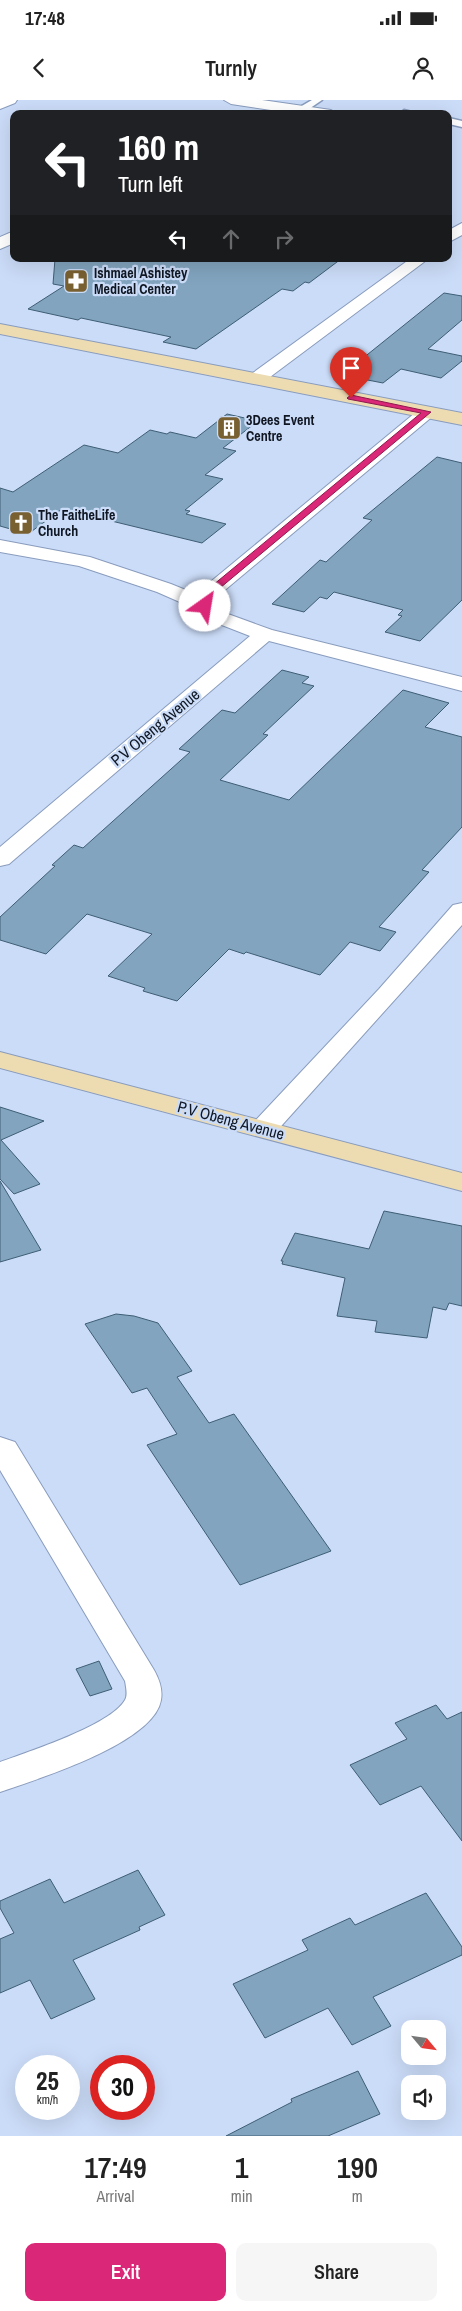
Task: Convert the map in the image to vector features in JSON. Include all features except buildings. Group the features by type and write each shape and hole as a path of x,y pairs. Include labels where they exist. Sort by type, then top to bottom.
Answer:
{"street":[{"path":"0,105 10,100"},
{"path":"231,100 309,110"},
{"path":"250,110 263,103"},
{"path":"0,244 10,230"},
{"path":"256,379 416,262"},
{"path":"0,329 462,419"},
{"path":"205,606 210,592 427,412"},
{"path":"0,546 84,561 164,588 205,606 221,618 265,634 460,681"},
{"name":"P.V Obeng Avenue","path":"0,859 265,634"},
{"path":"264,1128 388,994 462,910"},
{"name":"P.V Obeng Avenue","path":"0,1060 264,1128 462,1182"},
{"path":"0,1448 4,1450 142,1680 145,1694 142,1704 132,1717 113,1732 0,1777"}],"lane":[{"path":"303,109 318,100"}],"place":[{"name":"Ishmael Ashistey Medical Center","path":"76,281"},
{"name":"3Dees Event Centre","path":"229,428"},
{"name":"The FaitheLife Church","path":"21,523"}],"route":[{"path":"205,606 210,592 427,412 351,398"}]}
